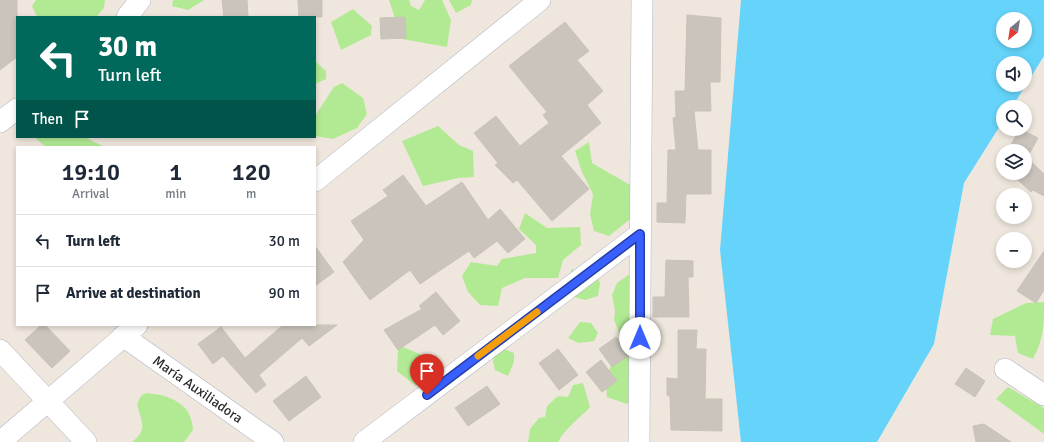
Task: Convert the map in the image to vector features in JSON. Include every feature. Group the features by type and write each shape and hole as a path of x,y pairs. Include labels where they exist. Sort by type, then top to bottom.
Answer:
{"street":[{"path":"128,16 140,0"},
{"path":"316,180 540,0"},
{"path":"640,442 642,0"},
{"path":"0,122 16,110"},
{"path":"364,442 640,234"},
{"path":"0,442 47,400 130,331"},
{"name":"María Auxiliadora","path":"130,331 273,442"},
{"path":"0,350 86,442"},
{"path":"1005,369 1044,395"}],"green space":[{"path":"36,0 105,0 104,8 97,16 39,16 36,15 32,6"},
{"path":"173,0 204,0 188,10 172,6"},
{"path":"389,0 409,0 411,6 419,10 425,0 442,0 451,20 447,47 402,39"},
{"path":"449,0 472,0 471,5 456,13"},
{"path":"353,9 372,26 371,35 341,50 331,22"},
{"path":"316,62 326,71 326,79 316,84"},
{"path":"342,83 363,98 367,114 357,128 333,139 316,136 316,114 334,87"},
{"path":"438,126 459,145 473,151 474,177 458,178 423,186 402,141"},
{"path":"35,138 86,138 103,146 45,146"},
{"path":"589,142 592,163 630,185 636,204 629,220 609,236 594,231 590,214 593,194 582,172 575,151"},
{"path":"525,213 547,228 580,227 581,245 563,260 558,278 525,278 502,288 498,306 480,305 468,292 462,276 471,262 497,266 502,259 536,253 536,245 519,229"},
{"path":"572,269 597,275 600,283 598,296 585,300 574,297 567,280"},
{"path":"631,273 633,401 627,404 607,397 607,377 613,362 622,351 621,337 614,320 615,311 612,295 617,283"},
{"path":"1044,302 1043,332 1033,359 1018,353 1015,336 990,335 993,319 1026,303"},
{"path":"580,322 591,323 598,333 594,341 579,343 568,338"},
{"path":"403,347 434,360 437,368 416,386 397,371 398,350"},
{"path":"502,348 514,353 514,362 508,376 495,370 493,361 495,352"},
{"path":"583,383 590,407 568,428 558,442 528,442 530,429 539,418 545,417 547,406 558,396 568,397 573,385"},
{"path":"1008,387 1044,408 1044,434 996,399"},
{"path":"146,393 171,398 184,407 189,413 193,430 184,442 132,442 141,433 142,421 137,404 141,396"}],"water":[{"path":"741,0 1044,0 1044,56 1032,75 1032,56 996,56 996,92 1021,92 1016,100 996,100 996,132 964,183 934,344 877,442 741,442 720,250"}],"building":[{"path":"0,0 17,0 16,58 0,70"},
{"path":"222,0 247,0 248,16 224,16"},
{"path":"298,0 322,0 322,17 299,16"},
{"path":"687,15 721,18 720,82 710,82 711,111 694,111 698,150 711,150 711,194 686,194 685,223 657,222 657,203 667,203 668,150 676,150 673,118 676,117 675,91 685,91"},
{"path":"405,17 406,38 381,39 380,18"},
{"path":"565,22 589,51 577,60 603,91 587,105 601,123 561,156 589,189 552,221 517,180 513,183 495,165 498,163 474,133 496,116 520,146 549,123 543,115 547,112 509,66"},
{"path":"1032,135 1038,138 1032,149 1032,144 1011,144 1016,136"},
{"path":"1032,163 1044,174 1044,196 1033,190 1032,191 1032,188 1027,188 1018,180 1032,180"},
{"path":"403,175 426,206 462,182 488,220 500,209 525,239 508,253 497,241 474,258 469,251 420,284 410,270 370,300 343,262 364,240 351,221 388,196 383,190"},
{"path":"316,247 334,272 316,285"},
{"path":"1044,251 1044,290 1036,303 1017,291"},
{"path":"666,260 693,261 693,277 688,277 689,317 653,317 653,297 665,297"},
{"path":"436,292 460,321 443,335 435,325 398,350 384,330 422,309 419,306"},
{"path":"337,325 309,346 302,338 259,375 266,385 256,393 223,356 213,364 198,344 221,327 245,358 282,326"},
{"path":"40,326 46,326 70,351 52,368 25,340"},
{"path":"678,330 697,330 696,349 706,349 705,399 722,399 722,431 671,430 670,396 667,395 667,378 678,379"},
{"path":"616,337 628,353 628,356 612,367 599,349"},
{"path":"558,349 578,375 559,390 539,363"},
{"path":"601,360 617,381 602,392 586,372"},
{"path":"966,368 985,381 975,397 955,384"},
{"path":"306,376 321,397 289,421 273,401"},
{"path":"487,386 500,404 468,426 455,408"},
{"path":"984,424 1011,442 976,442 973,426"}],"slow traffic":[{"path":"478,356 537,312"}],"route":[{"path":"427,395 640,234 640,338"}]}
